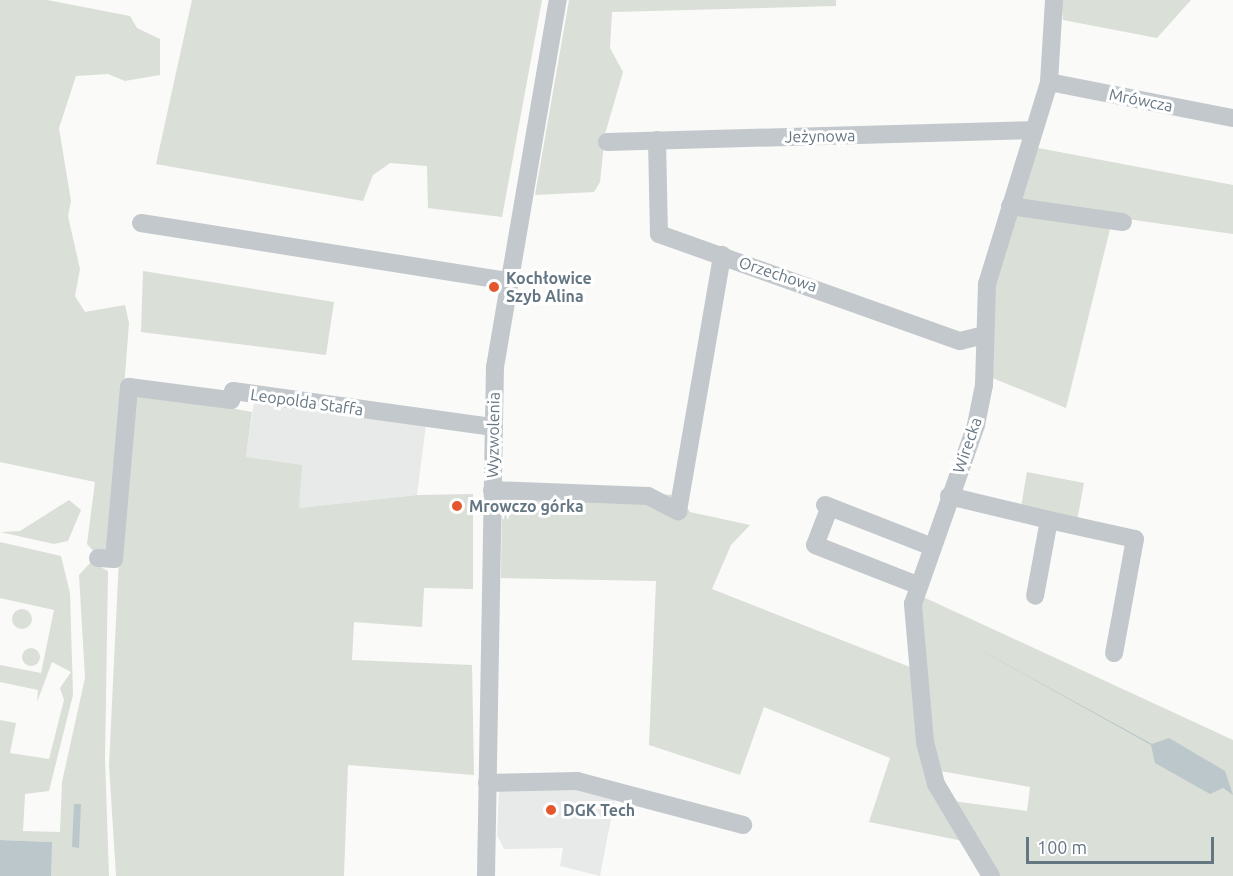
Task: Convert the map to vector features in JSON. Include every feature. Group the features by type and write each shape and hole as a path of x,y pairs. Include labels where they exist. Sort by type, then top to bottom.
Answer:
{"street":[{"name":"Wyzwolenia","path":"486,876 492,427 508,281 558,0"},
{"name":"Wirecka","path":"990,876 932,771 913,612 917,585 930,546 976,424 987,284 1048,82 1054,0"},
{"name":"Mrówcza","path":"1048,82 1233,118"},
{"name":"Jeżynowa","path":"607,142 1032,130"},
{"name":"Orzechowa","path":"657,140 658,234 960,341 984,335"},
{"path":"1010,206 1123,222"},
{"path":"141,223 508,281"},
{"path":"492,490 648,496 678,511 722,255"},
{"name":"Leopolda Staffa","path":"98,558 114,559 129,387 231,400 233,391 492,427"},
{"path":"949,496 1135,538 1114,653"},
{"path":"917,585 815,545 826,509 930,546"},
{"path":"1035,596 1049,520"},
{"path":"487,783 577,781 743,825"}],"shaded area":[{"path":"0,0 47,0 130,16 137,28 160,39 160,75 125,81 108,74 76,76 59,128 71,201 68,216 80,269 75,296 85,312 125,305 129,323 112,545 105,552 94,552 87,544 95,482 0,462"},
{"path":"192,0 542,0 502,217 428,208 427,166 390,163 373,175 363,201 156,164"},
{"path":"569,0 836,0 836,6 612,12 610,48 623,72 605,134 600,182 594,192 535,195"},
{"path":"1061,0 1191,0 1157,38 1063,20"},
{"path":"1033,147 1233,185 1233,234 1113,217 1066,408 990,377 990,296"},
{"path":"143,271 334,302 326,355 141,332"},
{"path":"157,395 252,412 246,457 302,465 299,508 417,495 473,494 473,589 424,588 422,627 354,622 352,660 472,665 474,775 348,765 344,876 116,876 109,765 120,538 133,396"},
{"path":"254,402 426,425 417,495 299,508 246,457"},
{"path":"1027,472 1084,483 1077,521 1021,507"},
{"path":"502,488 678,495 690,512 750,525 731,545 712,589 915,669 916,699 963,841 869,822 890,758 764,707 740,775 649,745 656,581 501,578"},
{"path":"69,500 81,510 68,541 54,544 0,532 20,531"},
{"path":"0,542 61,556 70,593 73,695 49,791 25,794 23,831 60,832 62,782 85,678 79,575 91,562 108,571 105,759 109,876 51,876 51,842 0,840 0,720 16,723 10,753 49,759 64,700 60,688 71,672 52,662 37,702 38,690 0,682 0,665 41,673 54,610 0,598"},
{"path":"921,596 1233,740 1233,876 996,876 953,801 1027,811 1030,787 940,771 931,741"},
{"path":"22,609 29,612 32,619 29,626 22,629 15,626 12,619 15,612"},
{"path":"975,647 1152,744 1169,738 1225,771 1233,795 1223,788 1210,794 1155,763 1151,745"},
{"path":"31,648 37,651 40,657 37,663 31,666 25,663 22,657 25,651"},
{"path":"564,786 615,798 600,876 560,866 563,848 504,849 497,835 499,788"},
{"path":"74,804 81,804 79,848 72,847"},
{"path":"0,840 52,842 51,876 0,876"}],"place":[{"name":"Kochłowice Szyb Alina","path":"494,287"},
{"name":"Mrowczo górka","path":"457,506"},
{"name":"DGK Tech","path":"551,810"}]}
